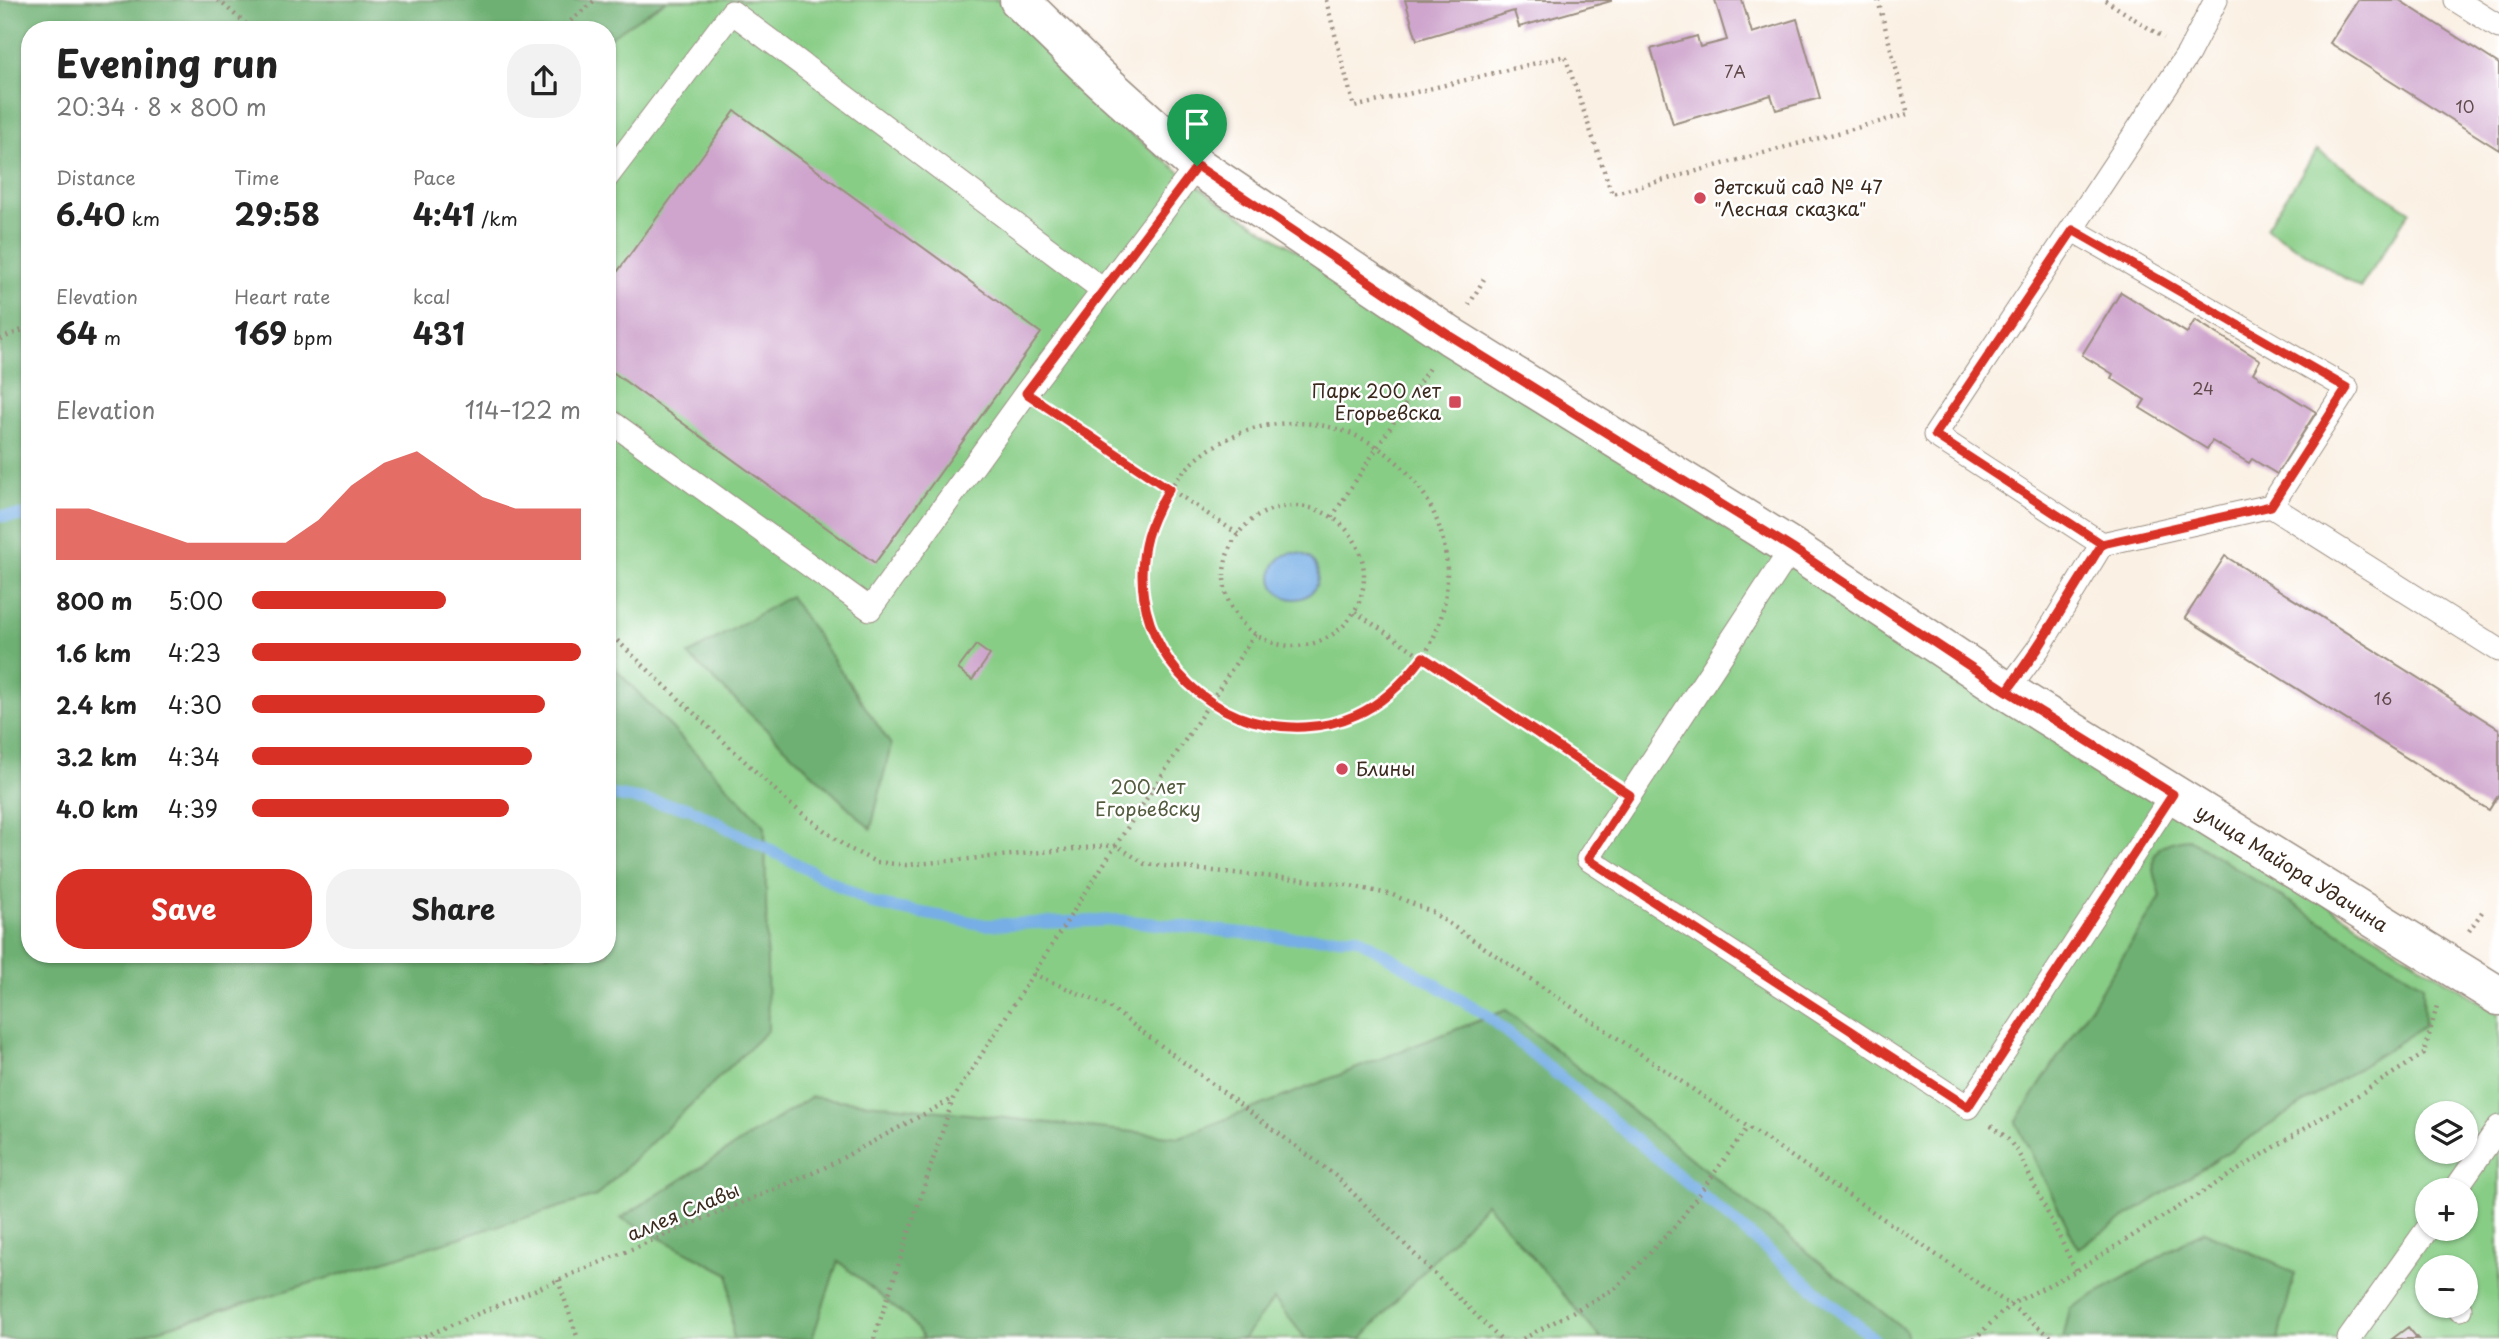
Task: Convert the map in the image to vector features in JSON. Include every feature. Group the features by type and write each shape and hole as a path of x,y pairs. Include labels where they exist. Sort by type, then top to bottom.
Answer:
{"street":[{"name":"улица Майора Удачина","path":"1019,0 1097,76 1197,166 1450,336 1792,548 2007,691 2499,996"}],"lane":[{"path":"2073,230 2347,388 2271,506 2102,544 1935,435 2188,54 2217,0"},
{"path":"2456,0 2499,27"},
{"path":"616,165 732,12 1103,290"},
{"path":"616,426 870,609 1026,393 1197,166"},
{"path":"2271,506 2499,650"},
{"path":"2007,691 2038,649 2102,544"},
{"path":"1792,548 1588,859 1968,1107 2173,794"},
{"path":"2463,1178 2499,1126"},
{"path":"2349,1339 2419,1241"},
{"path":"2412,1251 2415,1255"}],"path":[{"path":"218,0 242,21"},
{"path":"570,21 595,0"},
{"path":"1326,0 1354,107 1565,56 1612,194 1908,114 1878,0"},
{"path":"2105,0 2188,54"},
{"path":"0,339 21,331"},
{"path":"1332,517 1450,336"},
{"path":"1026,393 1238,534"},
{"path":"1294,423 1323,426 1351,434 1377,447 1398,463 1416,483 1440,530 1446,556 1447,582 1440,621 1423,657 1405,681 1381,701 1355,716 1326,724 1296,728 1266,725 1237,716 1210,702 1189,685 1171,665 1148,617 1143,591 1145,551 1156,512 1169,489 1188,467 1211,448 1237,434 1265,426 1294,423"},
{"path":"1282,508 1307,508 1332,517 1351,535 1363,560 1364,586 1355,612 1338,631 1316,643 1303,646 1278,644 1255,634 1237,617 1226,594 1227,556 1238,534 1257,517 1282,508"},
{"path":"1355,612 1630,795"},
{"path":"874,1339 953,1099 1081,898 1255,634"},
{"path":"616,640 790,804 846,847 876,862 906,865 1116,845 1145,864 1342,884 1394,895 1432,912 2010,1305 2054,1339"},
{"path":"1974,1339 2010,1305 2076,1271 2424,1054 2448,965 2482,912"},
{"path":"1032,974 1108,1006 1337,1177 1500,1339"},
{"name":"аллея Славы","path":"418,1339 822,1169 953,1099"},
{"path":"1968,1107 2007,1138 2018,1152 2076,1271"},
{"path":"1523,1339 1616,1288 1690,1209 1748,1127"},
{"path":"558,1280 578,1339"}],"green space":[{"name":"200 лет Егорьевску","path":"0,0 998,0 1102,112 1217,200 2499,1014 2499,1339 0,1339"},
{"path":"0,0 667,0 616,33 616,21 21,21 21,963 616,963 616,669 765,826 768,1030 596,1196 128,1339 0,1339"},
{"path":"2317,150 2410,211 2360,288 2266,228"},
{"path":"790,596 891,745 871,829 688,655"},
{"path":"2189,839 2423,985 2424,1026 2078,1248 2016,1122 2161,897 2154,865 2157,850 2174,841"},
{"path":"1506,1010 1906,1331 1908,1339 1601,1339 1486,1203 1361,1339 1306,1339 1274,1299 1243,1339 924,1339 912,1322 838,1261 812,1339 733,1339 729,1274 621,1218 811,1097 1180,1137"},
{"path":"2204,1231 2295,1273 2278,1339 2063,1339 2070,1309"}],"water":[{"path":"1295,553 1311,560 1318,576 1311,592 1295,599 1279,592 1272,576 1279,560"}],"building":[{"path":"1405,0 1611,1 1519,27 1514,11 1417,40"},
{"path":"1715,0 1742,0 1752,33 1797,19 1820,98 1776,110 1771,95 1673,124 1651,49 1697,36 1700,47 1727,40"},
{"path":"2358,0 2399,0 2499,64 2499,150 2330,43"},
{"path":"735,111 1041,333 875,563 616,375 616,274"},
{"path":"2121,292 2187,333 2195,320 2260,360 2253,373 2316,412 2277,474 2252,459 2249,463 2212,441 2207,449 2140,408 2145,400 2111,378 2113,374 2082,355"},
{"path":"2225,556 2499,729 2499,794 2489,810 2185,618"},
{"path":"976,645 990,655 972,680 958,669"},
{"path":"2408,1327 2418,1339 2392,1339"}],"waterway":[{"path":"0,516 21,516"},
{"path":"616,796 689,808 874,904 986,925 1119,920 1290,938 1356,937 1485,1014 1874,1339"}],"place":[{"name":"детский сад № 47 \"Лесная сказка\"","path":"1700,198"},
{"name":"Парк 200 лет Егорьевска","path":"1455,402"},
{"name":"Блины","path":"1342,769"}],"route":[{"path":"1197,166 1026,393 1169,489 1156,512 1147,537 1143,591 1148,617 1171,665 1189,685 1210,702 1237,716 1266,725 1296,728 1355,716 1381,701 1405,681 1423,657 1630,795 1588,859 1968,1107 2173,794 2007,691 2038,649 2102,544 2271,506 2347,388 2073,230 1935,435 2102,544 2070,596 2038,649 2007,691 1792,548 1450,336 1197,166"}]}
